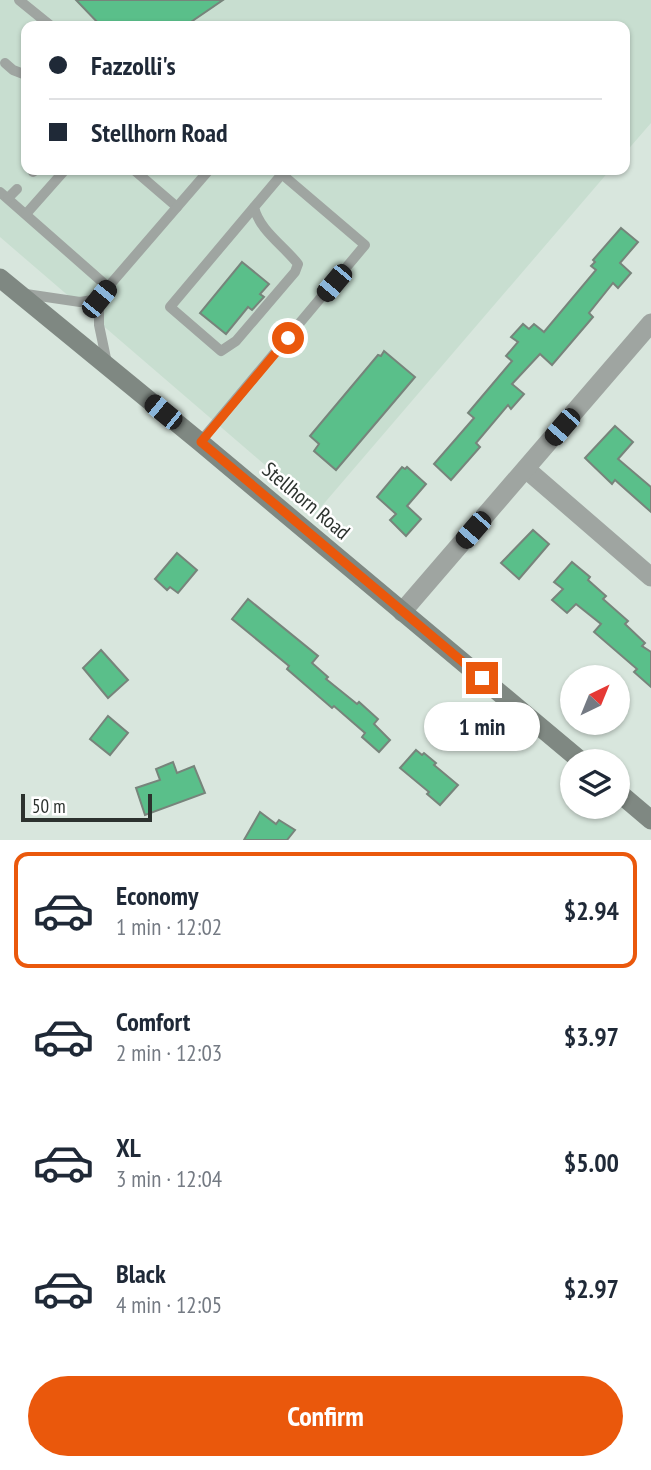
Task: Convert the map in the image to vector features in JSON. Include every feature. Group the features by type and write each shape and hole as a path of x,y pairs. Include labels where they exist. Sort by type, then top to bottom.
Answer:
{"main road":[{"name":"Stellhorn Road","path":"0,278 201,442 567,749"},
{"path":"630,802 651,820"}],"street":[{"path":"402,612 651,323"},
{"path":"526,469 651,577"}],"lane":[{"path":"19,0 45,21"},
{"path":"5,63 21,73"},
{"path":"26,214 59,175"},
{"path":"140,175 177,207"},
{"path":"108,367 99,325 99,299 205,175"},
{"path":"254,207 257,220 287,249 298,264 295,272 236,341 221,351 170,307 254,207 277,175"},
{"path":"201,442 365,245 283,175"},
{"path":"17,190 4,195 108,287"},
{"path":"17,293 80,302 99,299"}],"shaded area":[{"path":"0,0 651,0 651,123 630,147 630,21 21,21 21,175 606,175 315,514 294,490 0,237"}],"building":[{"path":"76,0 223,0 192,21 96,21"},
{"path":"621,228 638,242 620,263 631,273 618,288 613,283 589,313 593,317 552,365 540,354 512,384 524,394 511,409 508,405 476,443 480,447 451,480 434,464 474,418 468,413 512,361 506,356 518,342 511,337 523,324 529,329 534,324 544,332 596,270 591,266 595,262 593,260"},
{"path":"242,262 269,284 260,294 264,297 252,310 248,307 226,334 200,313"},
{"path":"384,351 415,377 336,470 314,451 319,444 310,436"},
{"path":"615,426 633,442 618,459 651,487 651,512 615,480 612,484 585,458"},
{"path":"402,467 407,467 426,484 407,506 421,519 406,536 390,520 396,514 377,497"},
{"path":"533,530 549,544 519,579 501,563"},
{"path":"177,553 197,570 178,593 170,587 167,590 155,579"},
{"path":"572,562 590,577 588,580 606,596 603,599 628,621 625,624 645,643 642,646 651,652 651,687 634,672 637,669 594,632 601,624 576,604 567,613 552,600 563,589 554,582"},
{"path":"248,599 318,656 312,663 328,677 326,679 378,719 374,724 390,740 379,752 362,737 365,733 334,706 332,708 287,669 289,666 232,619"},
{"path":"101,650 128,680 108,698 83,668"},
{"path":"108,716 128,733 110,755 90,739"},
{"path":"416,750 436,763 434,765 458,785 440,805 400,768"},
{"path":"173,762 177,773 194,766 205,793 145,815 136,788 160,780 156,769"},
{"path":"260,812 276,824 279,820 295,830 287,840 244,840"}],"route":[{"path":"288,338 201,442 482,678"}]}
